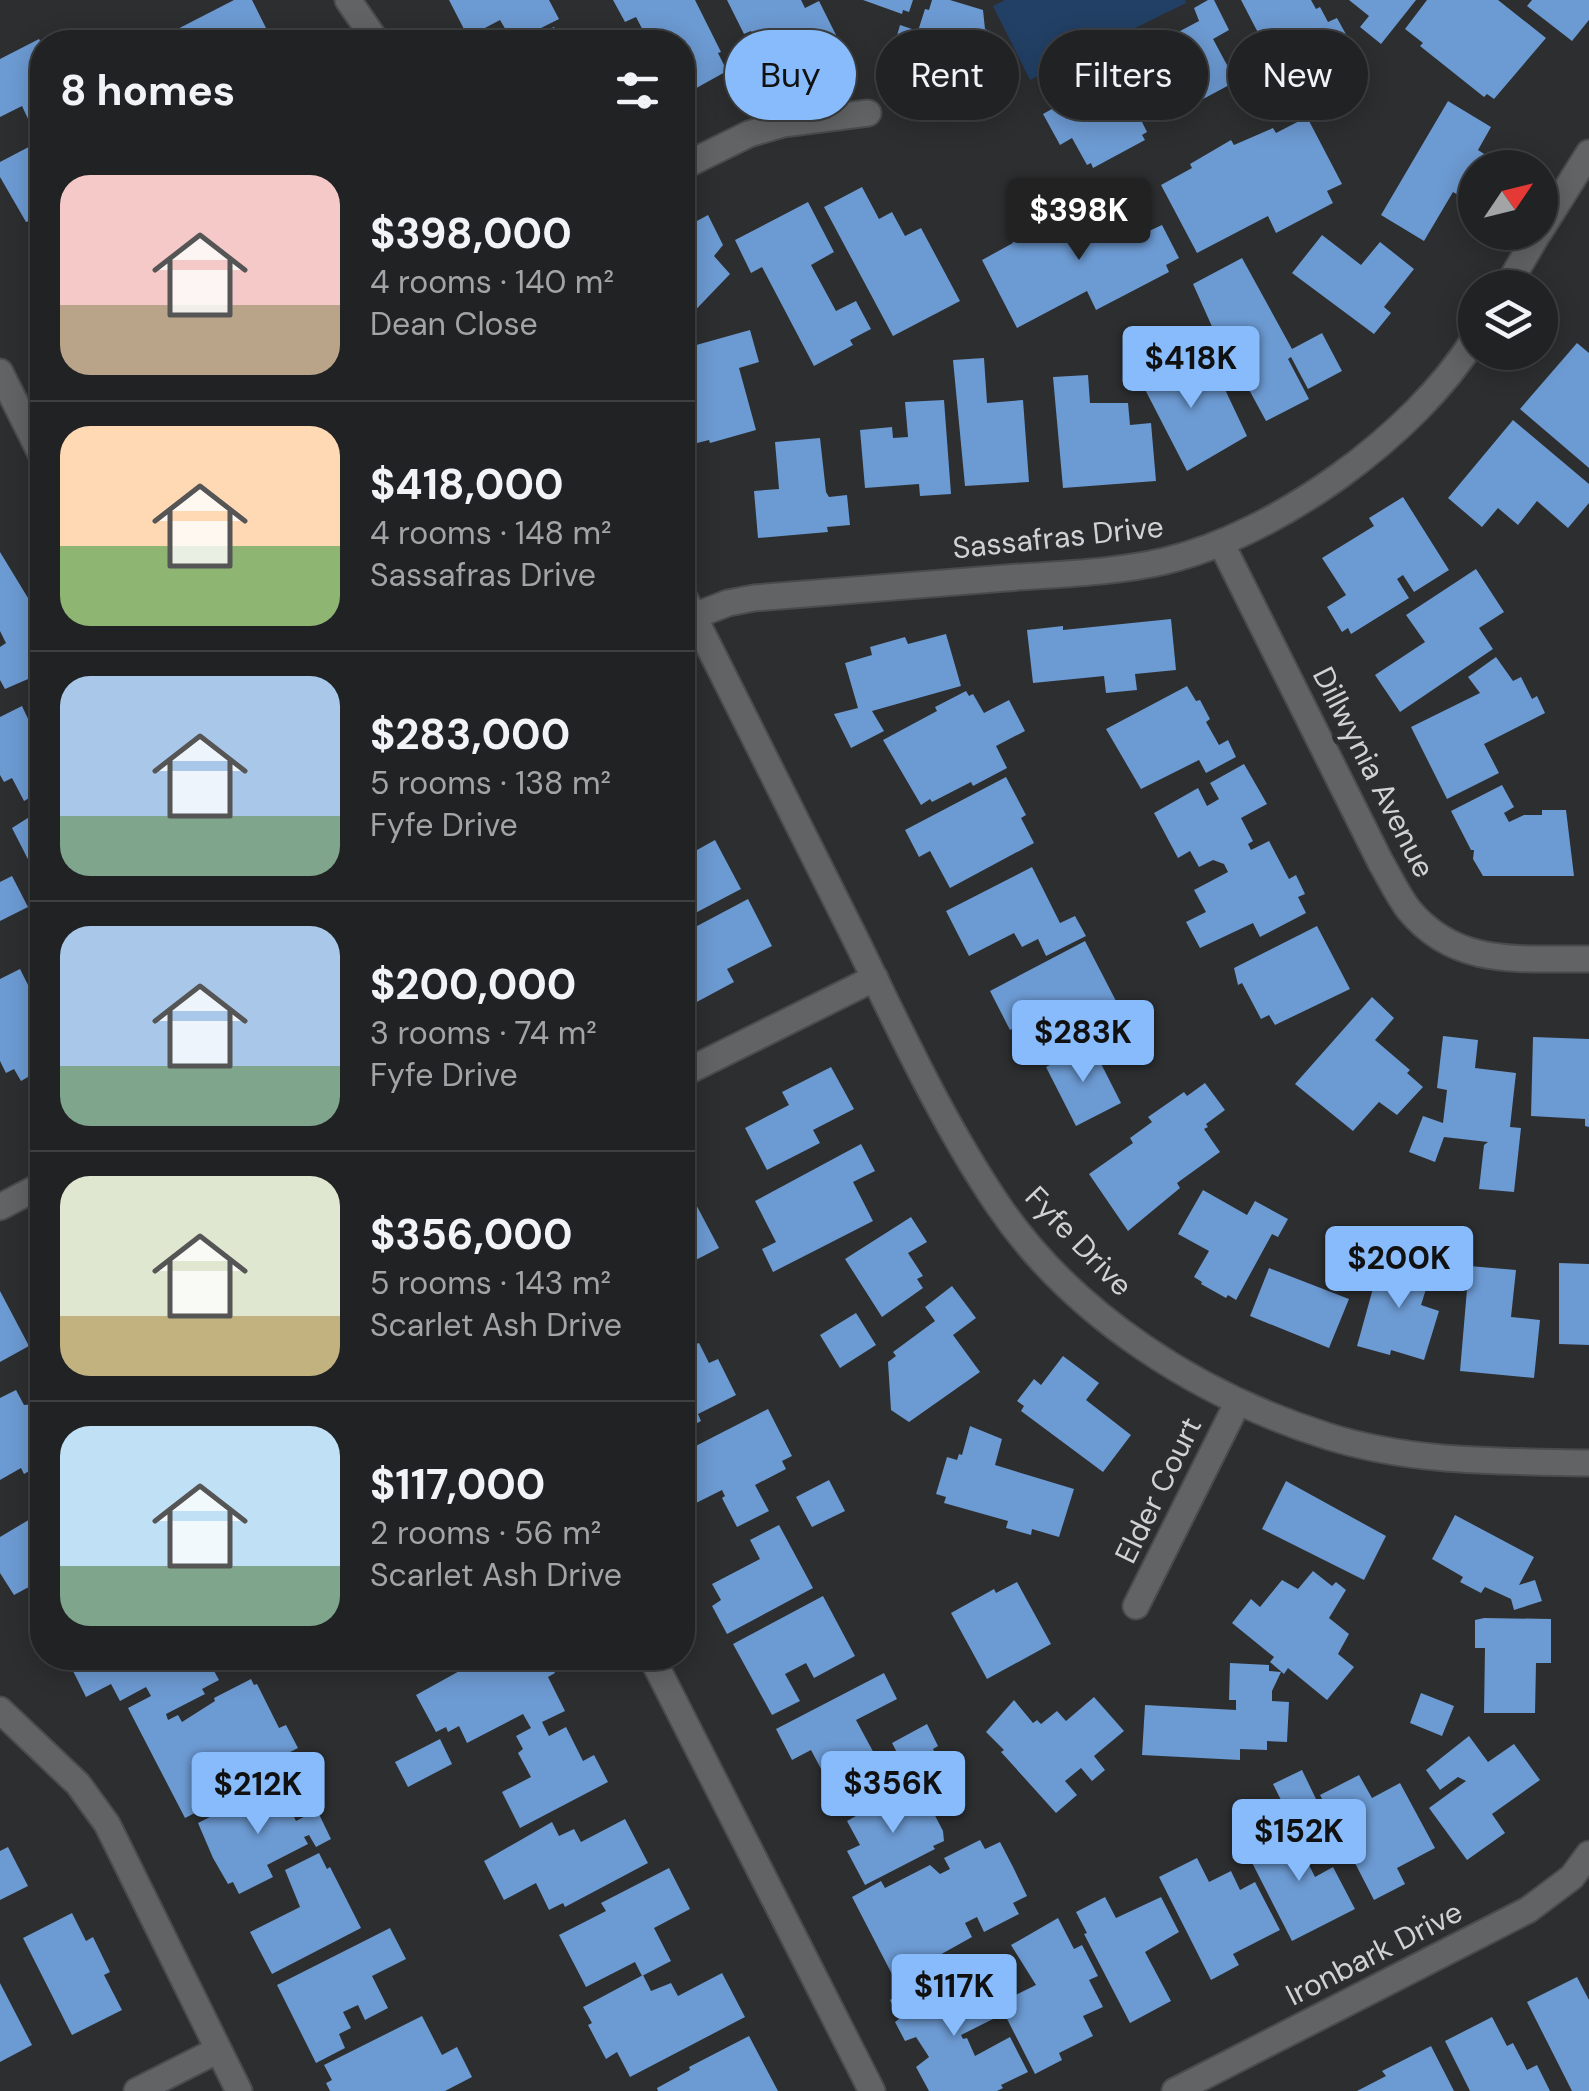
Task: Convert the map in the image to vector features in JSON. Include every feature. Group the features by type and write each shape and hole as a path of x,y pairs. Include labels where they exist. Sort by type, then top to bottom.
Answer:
{"street":[{"path":"348,0 368,30"},
{"path":"695,161 749,134 783,124 868,113"},
{"path":"1558,203 1589,153"},
{"name":"Sassafras Drive","path":"695,605 1108,570 1163,561 1220,542 1287,508 1341,474 1388,438 1426,401 1458,360"},
{"path":"0,372 30,432"},
{"name":"Dillwynia Avenue","path":"1220,542 1380,863 1409,909 1438,937 1465,951 1492,957 1589,959"},
{"name":"Fyfe Drive","path":"695,619 977,1172 1027,1242 1068,1285 1126,1334 1183,1372 1238,1402 1329,1437 1417,1456 1589,1463"},
{"path":"695,1068 875,978"},
{"path":"0,1207 30,1191"},
{"name":"Elder Court","path":"1136,1606 1238,1402"},
{"path":"658,1670 872,2091"},
{"path":"0,1710 78,1784 107,1824 239,2091"},
{"name":"Ironbark Drive","path":"1175,2091 1528,1910 1572,1876 1589,1854"},
{"path":"136,2091 218,2050"}],"shaded area":[{"path":"1005,0 1186,3 1131,30 1039,30 1039,76 1030,80 1019,58 1019,30 1005,30 993,6"}],"building":[{"path":"234,0 252,0 267,30 176,30"},
{"path":"449,0 549,0 559,19 537,30 506,30 500,20 481,30 464,30"},
{"path":"613,0 695,0 721,52 718,53 725,72 695,89 695,30 643,30 636,17 625,22"},
{"path":"727,0 801,0 805,8 819,1 834,30 742,30"},
{"path":"863,0 913,0 909,12 903,10 902,14"},
{"path":"932,0 950,0 983,10 988,30 918,30 925,9 929,10"},
{"path":"1214,0 1229,30 1213,39 1228,67 1228,86 1208,96 1208,30 1182,30 1199,21 1201,26 1194,8"},
{"path":"1241,0 1311,0 1328,22 1337,18 1344,30 1257,30"},
{"path":"1349,0 1416,0 1381,44 1360,27 1369,16"},
{"path":"1427,0 1498,0 1546,38 1494,99 1487,94 1484,97 1420,46 1423,43 1405,29"},
{"path":"1532,0 1589,0 1589,20 1572,41 1527,6"},
{"path":"30,44 29,121 22,106 0,117 0,59"},
{"path":"1448,101 1491,127 1478,150 1458,150 1458,195 1453,192 1424,241 1381,215"},
{"path":"1046,120 1141,120 1147,132 1142,135 1145,140 1093,168 1091,163 1087,165 1072,138 1060,145"},
{"path":"1309,120 1342,184 1327,191 1333,203 1276,233 1268,216 1197,253 1161,185 1231,140 1234,145 1273,128 1276,133"},
{"path":"30,146 30,221 26,222 0,177 0,162"},
{"path":"862,187 879,219 892,212 905,236 921,228 960,301 893,336 824,207"},
{"path":"808,202 834,252 811,265 836,311 856,301 871,329 850,340 853,345 814,366 762,267 751,273 735,240"},
{"path":"1135,204 1149,231 1162,225 1179,258 1166,265 1169,272 1096,310 1087,291 1017,328 982,260 1052,215 1061,232 1102,214 1105,220"},
{"path":"708,215 723,245 714,256 730,274 695,310 695,222"},
{"path":"1322,235 1361,265 1380,242 1414,269 1384,307 1391,313 1374,334 1292,273"},
{"path":"1242,258 1292,349 1322,333 1342,371 1308,389 1291,357 1288,359 1309,399 1266,421 1221,338 1218,340 1193,284"},
{"path":"750,330 759,362 739,368 756,430 697,443 695,345"},
{"path":"1577,343 1589,353 1589,468 1520,409 1554,370 1558,370"},
{"path":"1173,350 1195,392 1220,379 1247,436 1187,471 1135,370"},
{"path":"984,358 987,403 1023,400 1029,482 965,486 953,360"},
{"path":"1088,375 1090,403 1128,403 1130,425 1151,423 1156,481 1063,488 1053,377"},
{"path":"944,400 951,494 920,496 919,484 865,488 860,430 892,427 893,438 908,437 905,402"},
{"path":"1513,420 1589,484 1589,503 1568,528 1537,501 1518,525 1498,508 1482,527 1448,498"},
{"path":"820,438 826,492 829,497 847,495 850,525 827,527 828,532 758,538 754,491 779,489 775,442"},
{"path":"1403,497 1449,570 1414,592 1403,575 1397,579 1409,598 1351,634 1348,628 1342,632 1327,607 1346,595 1322,558 1374,526 1369,518"},
{"path":"0,552 30,601 30,678 5,689 0,680 0,647 6,643 0,631"},
{"path":"1476,569 1504,612 1479,628 1493,649 1400,712 1375,675 1425,642 1406,615"},
{"path":"1171,619 1176,670 1135,674 1137,690 1106,693 1104,676 1033,683 1027,630"},
{"path":"946,634 961,686 872,711 884,731 851,748 834,714 858,708 845,663 872,655 870,647 905,637 908,644"},
{"path":"1496,657 1513,681 1521,677 1532,699 1537,696 1545,713 1484,744 1499,773 1447,799 1411,727 1480,693 1468,677"},
{"path":"1187,686 1196,701 1200,700 1210,719 1206,722 1219,745 1228,740 1236,757 1206,773 1199,760 1141,789 1106,729"},
{"path":"966,691 969,696 973,694 984,713 1009,700 1025,731 996,746 1007,768 973,786 971,782 921,805 883,740"},
{"path":"22,706 30,721 30,798 24,801 12,778 4,782 0,775 0,717"},
{"path":"1244,764 1267,804 1241,818 1253,841 1248,844 1251,850 1269,841 1289,879 1296,875 1305,894 1298,897 1306,913 1260,937 1253,923 1200,948 1186,922 1206,912 1194,890 1228,872 1224,864 1213,860 1199,867 1190,851 1178,858 1154,813 1198,788 1207,806 1219,799 1210,783"},
{"path":"1006,777 1026,815 1021,818 1034,843 950,888 930,851 919,857 905,830"},
{"path":"1502,785 1514,807 1504,813 1509,822 1524,815 1542,815 1542,810 1566,810 1574,876 1483,876 1473,859 1474,850 1451,811"},
{"path":"30,817 30,863 12,828"},
{"path":"715,840 741,889 695,913 695,851"},
{"path":"1032,867 1060,923 1075,916 1086,936 1046,956 1038,939 1022,947 1014,933 969,956 946,911"},
{"path":"12,876 28,907 0,921 0,882"},
{"path":"748,899 772,946 727,969 734,982 695,1003 695,927"},
{"path":"1317,926 1350,989 1275,1025 1269,1015 1261,1019 1242,983 1238,985 1234,968"},
{"path":"1085,941 1116,1001 1106,1006 1112,1019 1074,1039 1066,1022 1070,1019 1067,1012 1047,1022 1042,1013 1010,1030 990,991"},
{"path":"20,969 30,989 30,1076 21,1081 14,1069 6,1073 0,1061 0,979"},
{"path":"1372,997 1394,1018 1375,1040 1410,1070 1407,1073 1423,1087 1397,1115 1379,1102 1353,1131 1295,1084"},
{"path":"1443,1036 1478,1040 1475,1068 1516,1073 1510,1127 1521,1128 1514,1192 1479,1189 1484,1145 1488,1142 1444,1137 1435,1162 1409,1152 1423,1116 1443,1123 1447,1090 1437,1088"},
{"path":"1533,1037 1589,1039 1589,1127 1585,1126 1585,1119 1531,1116"},
{"path":"1091,1044 1121,1103 1076,1126 1046,1067"},
{"path":"831,1067 854,1109 813,1130 820,1143 767,1170 745,1128 789,1105 782,1092"},
{"path":"1205,1083 1225,1110 1204,1129 1220,1152 1177,1183 1180,1188 1128,1231 1089,1174 1133,1143 1130,1138 1152,1122 1148,1117 1184,1092 1187,1096"},
{"path":"861,1144 875,1171 853,1182 873,1221 773,1272 762,1249 776,1242 755,1201"},
{"path":"1203,1190 1247,1215 1255,1201 1288,1219 1278,1237 1272,1234 1236,1300 1228,1295 1226,1298 1194,1277 1209,1251 1178,1234"},
{"path":"695,1203 719,1248 695,1260"},
{"path":"911,1217 927,1242 908,1253 923,1276 917,1279 923,1288 882,1317 845,1259"},
{"path":"1382,1256 1432,1270 1421,1305 1439,1311 1424,1360 1391,1350 1390,1355 1357,1346"},
{"path":"1559,1263 1589,1264 1589,1345 1559,1344"},
{"path":"1469,1266 1516,1270 1511,1317 1540,1320 1534,1378 1460,1371"},
{"path":"1269,1268 1349,1299 1329,1348 1250,1316"},
{"path":"952,1286 976,1318 953,1335 980,1372 909,1422 891,1410 888,1362 896,1356 893,1352 935,1321 925,1307"},
{"path":"0,1291 29,1346 0,1362"},
{"path":"856,1313 876,1345 840,1368 820,1335"},
{"path":"699,1343 709,1363 718,1359 736,1395 698,1414 701,1421 695,1424 695,1344"},
{"path":"1063,1356 1099,1383 1086,1400 1131,1435 1103,1472 1021,1411 1024,1406 1017,1401 1034,1379 1041,1385"},
{"path":"16,1390 24,1405 30,1404 30,1471 24,1474 21,1468 0,1480 0,1398"},
{"path":"768,1409 792,1456 782,1461 786,1469 755,1485 769,1511 737,1527 722,1498 722,1490 695,1504 695,1446"},
{"path":"970,1426 1002,1439 995,1465 1074,1489 1059,1537 1032,1529 1031,1535 1006,1528 1008,1521 944,1503 946,1497 936,1494 947,1457 957,1460 962,1455"},
{"path":"829,1480 845,1511 812,1527 796,1497"},
{"path":"1286,1481 1386,1536 1364,1580 1262,1529"},
{"path":"1455,1515 1534,1557 1519,1585 1535,1580 1542,1601 1514,1610 1511,1599 1485,1587 1481,1593 1432,1559"},
{"path":"30,1519 30,1586 14,1595 0,1573 0,1537"},
{"path":"779,1525 813,1588 727,1634 712,1606 721,1600 712,1584 760,1559 750,1540"},
{"path":"1313,1571 1332,1586 1336,1582 1346,1590 1329,1618 1349,1634 1338,1654 1354,1667 1327,1700 1288,1668 1284,1674 1270,1662 1274,1657 1232,1623 1251,1599 1260,1607 1282,1580 1298,1589"},
{"path":"1017,1582 1051,1644 987,1679 951,1613 994,1589 996,1593"},
{"path":"823,1596 855,1656 814,1678 806,1663 785,1674 800,1701 772,1715 733,1644"},
{"path":"1551,1619 1551,1663 1536,1663 1535,1713 1484,1713 1485,1648 1475,1648 1475,1620"},
{"path":"1230,1663 1269,1665 1269,1671 1281,1672 1272,1701 1289,1702 1287,1742 1267,1741 1267,1750 1240,1749 1240,1760 1142,1755 1145,1705 1236,1710 1236,1700 1229,1700"},
{"path":"214,1670 219,1680 202,1689 205,1694 166,1714 168,1720 178,1715 182,1722 214,1698 251,1679 279,1728 286,1725 298,1748 223,1786 228,1796 185,1818 128,1708 151,1696 146,1687 120,1701 111,1684 86,1697 73,1671"},
{"path":"461,1670 553,1670 555,1673 548,1677 565,1711 542,1722 549,1736 566,1727 583,1761 594,1755 608,1782 520,1828 502,1792 531,1777 518,1753 523,1749 516,1736 531,1728 523,1714 467,1743 459,1726 448,1732 446,1727 436,1732 416,1695"},
{"path":"884,1673 897,1699 856,1720 876,1757 828,1782 811,1750 792,1760 776,1729"},
{"path":"1421,1693 1454,1706 1442,1736 1410,1723"},
{"path":"1094,1697 1124,1731 1094,1756 1105,1770 1092,1781 1081,1768 1065,1781 1077,1795 1056,1813 986,1732 1014,1700 1033,1723 1037,1720 1041,1724 1057,1711 1066,1721"},
{"path":"927,1724 938,1746 933,1749 947,1776 917,1791 892,1743"},
{"path":"1469,1736 1488,1762 1514,1744 1540,1780 1492,1814 1505,1833 1467,1860 1429,1808 1466,1781 1458,1777 1440,1790 1426,1770"},
{"path":"440,1739 452,1764 408,1787 395,1762"},
{"path":"1302,1770 1317,1801 1289,1816 1273,1784"},
{"path":"1359,1775 1372,1798 1400,1783 1435,1848 1397,1868 1405,1884 1374,1900 1320,1795"},
{"path":"277,1783 296,1821 317,1810 331,1839 316,1847 309,1835 304,1837 308,1844 267,1865 273,1877 239,1894 233,1882 228,1884 198,1823"},
{"path":"904,1789 913,1805 926,1798 944,1841 865,1885 847,1851 860,1845 847,1821"},
{"path":"625,1819 648,1863 565,1907 563,1903 549,1910 536,1883 504,1900 484,1861 552,1822 559,1836 574,1829 581,1842"},
{"path":"1314,1830 1326,1853 1308,1863 1315,1877 1333,1867 1355,1909 1292,1941 1245,1849 1272,1835 1279,1848"},
{"path":"980,1840 985,1849 1000,1842 1027,1896 1013,1903 1019,1914 984,1932 977,1917 965,1923 972,1937 895,1980 852,1897 881,1881 885,1888 930,1865 940,1874 950,1869 944,1858"},
{"path":"8,1847 28,1886 0,1900 0,1851"},
{"path":"319,1853 361,1928 272,1974 250,1932 300,1907 285,1870"},
{"path":"1197,1858 1209,1882 1231,1871 1240,1890 1255,1882 1280,1930 1233,1954 1239,1965 1211,1980 1159,1877"},
{"path":"669,1868 690,1909 654,1928 671,1961 642,1976 635,1962 586,1987 559,1935 606,1911 601,1903"},
{"path":"1105,1897 1116,1918 1161,1897 1179,1932 1145,1952 1171,2001 1130,2023 1076,1912"},
{"path":"72,1913 86,1941 93,1937 110,1972 104,1975 122,2010 72,2035 23,1938"},
{"path":"1058,1918 1074,1949 1082,1945 1098,1976 1089,1980 1103,2007 1083,2016 1093,2036 1059,2053 1062,2060 1035,2074 999,2003 1036,1985 1011,1945"},
{"path":"390,1928 406,1959 372,1976 388,2008 365,2020 358,2005 343,2012 351,2028 339,2034 345,2048 316,2063 277,1985"},
{"path":"946,1971 965,2000 980,1993 993,2019 961,2035 967,2038 975,2056 1010,2037 1028,2072 1001,2085 1003,2088 997,2091 929,2091 916,2067 929,2057 916,2037 905,2041 895,2022 899,2019 890,2000"},
{"path":"722,1973 745,2017 630,2077 617,2052 606,2059 583,2007 643,1975 651,1991 671,1983 678,1996"},
{"path":"1577,1977 1589,2000 1589,2091 1572,2091 1527,2002"},
{"path":"0,1983 32,2045 0,2062"},
{"path":"422,2016 442,2055 457,2047 472,2077 445,2091 330,2091 326,2083 332,2080 324,2065"},
{"path":"1492,2017 1507,2046 1513,2043 1527,2070 1537,2065 1550,2091 1470,2091 1445,2041"},
{"path":"749,2036 778,2091 658,2091 689,2067"},
{"path":"1431,2046 1454,2091 1357,2091 1386,2076 1382,2071"}]}
